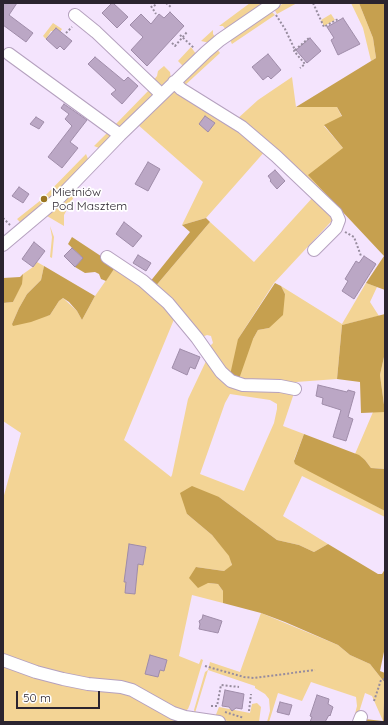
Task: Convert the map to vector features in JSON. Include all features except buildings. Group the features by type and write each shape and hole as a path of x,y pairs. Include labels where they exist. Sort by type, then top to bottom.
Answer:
{"street":[{"path":"3,245 60,197 161,94 220,40 275,9"},
{"path":"75,15 96,32 161,94"},
{"path":"9,54 120,135"},
{"path":"174,82 242,127 276,156 336,213 339,220 336,228 314,250"},
{"path":"107,257 143,281 168,303 200,342 221,372 231,381 243,385 295,388"},
{"path":"3,660 36,672 63,679 88,684 121,687 132,690 173,713 185,717 222,717"}],"path":[{"path":"156,3 152,6 156,14"},
{"path":"166,3 172,8"},
{"path":"313,3 324,27 338,19"},
{"path":"275,9 295,50 294,51 305,64 300,68"},
{"path":"172,43 175,46 187,32"},
{"path":"180,35 192,46"},
{"path":"295,50 309,38"},
{"path":"3,218 10,224"},
{"path":"341,229 354,237 361,256"},
{"path":"205,666 244,677 254,678 316,670"},
{"path":"374,701 381,680 385,679"},
{"path":"215,707 218,704 221,685 240,687"},
{"path":"249,711 251,694"},
{"path":"211,706 218,709"},
{"path":"222,717 244,718"}],"shaded area":[{"path":"250,3 262,4 226,30 223,26 219,26"},
{"path":"284,3 297,3 277,14 274,9"},
{"path":"351,3 359,3 373,38 376,58 371,61 363,28"},
{"path":"359,3 385,3 385,290 366,283 384,256 308,175 343,148 324,125 342,116 337,107 296,107 376,58 373,38"},
{"path":"271,11 275,15 232,44 230,40"},
{"path":"331,14 335,20 324,26 321,20"},
{"path":"53,23 62,29 60,32 56,28 51,31 46,39 43,36"},
{"path":"213,30 213,34 216,38 210,43 201,41"},
{"path":"191,47 196,54 183,66 178,61"},
{"path":"217,49 220,53 183,87 236,120 258,100 292,77 296,107 337,107 342,117 324,126 343,148 341,211 274,283 238,339 253,339 258,330 269,328 285,294 281,286 342,324 366,283 377,287 370,302 379,316 342,325 337,379 296,382 283,426 304,434 294,460 385,511 385,517 302,476 283,516 328,544 314,552 299,545 277,540 219,497 187,514 212,535 230,556 232,566 224,571 196,567 208,583 218,584 223,591 223,603 192,595 179,656 199,664 201,659 203,660 190,704 188,709 184,712 89,681 3,657 3,499 21,433 3,421 3,303 13,302 21,284 23,274 37,262 44,266 41,280 27,294 12,324 50,315 59,301 63,298 77,311 82,320 95,296 116,266 143,283 175,317 124,440 171,477 188,399 207,359 210,346 213,343 211,336 207,335 202,337 154,288 210,222 254,262 314,196 266,150 206,218 182,225 203,182 137,124 172,91 183,84 185,78","holes":["230,394 270,400 277,404 274,423 244,491 200,474 225,403"]},
{"path":"164,66 170,72 171,79 164,85 159,86 152,82 157,76 158,71"},
{"path":"150,89 154,95 118,130 113,127"},
{"path":"108,132 114,135 99,148 94,146"},
{"path":"86,154 88,159 87,162 47,202 23,223 17,219 41,200"},
{"path":"78,186 77,191 64,215 64,226 47,216"},
{"path":"206,218 210,222 154,288 149,283 190,232 182,225"},
{"path":"50,226 54,237 52,258 50,257 52,237"},
{"path":"72,237 116,266 106,281 101,279 99,274 95,272 85,273 75,267 83,258 68,244"},
{"path":"44,266 95,296 82,320 77,311 63,298 59,301 50,315 31,322 13,326 12,324 19,308 27,294 41,280"},
{"path":"23,274 22,284 13,302 3,303 3,278 20,277"},
{"path":"275,283 281,286 285,294 283,315 269,328 258,330 253,339 239,379 230,375 238,339"},
{"path":"385,314 385,357 380,375 385,412 361,413 360,382 337,379 342,325"},
{"path":"385,357 385,412 380,375"},
{"path":"373,412 385,412 385,469 371,468 365,460 355,454"},
{"path":"304,434 359,455 371,468 385,469 385,511 295,464 294,461"},
{"path":"192,486 219,497 277,540 299,545 314,552 328,544 378,574 382,574 385,569 385,647 380,671 385,673 385,683 370,664 350,655 338,645 261,613 223,603 223,591 218,584 208,583 198,588 189,578 196,567 224,571 232,565 229,556 212,535 187,514 180,493"},
{"path":"261,613 338,645 350,655 370,664 385,683 383,721 372,696 365,693 356,722 353,722 357,706 356,697 311,682 302,701 278,693 269,722 267,722 270,711 269,699 265,694 255,688 255,686 208,670 210,662 240,672"},
{"path":"3,662 125,691 199,722 3,722"},
{"path":"208,670 195,713 194,710 205,672"},
{"path":"385,683 385,722 363,722 364,719 383,721"},
{"path":"257,703 261,707 259,722 234,722 197,716 195,713 215,717 219,707 250,713 252,704"}],"place":[{"name":"Mietniów Pod Masztem","path":"44,199"}]}
